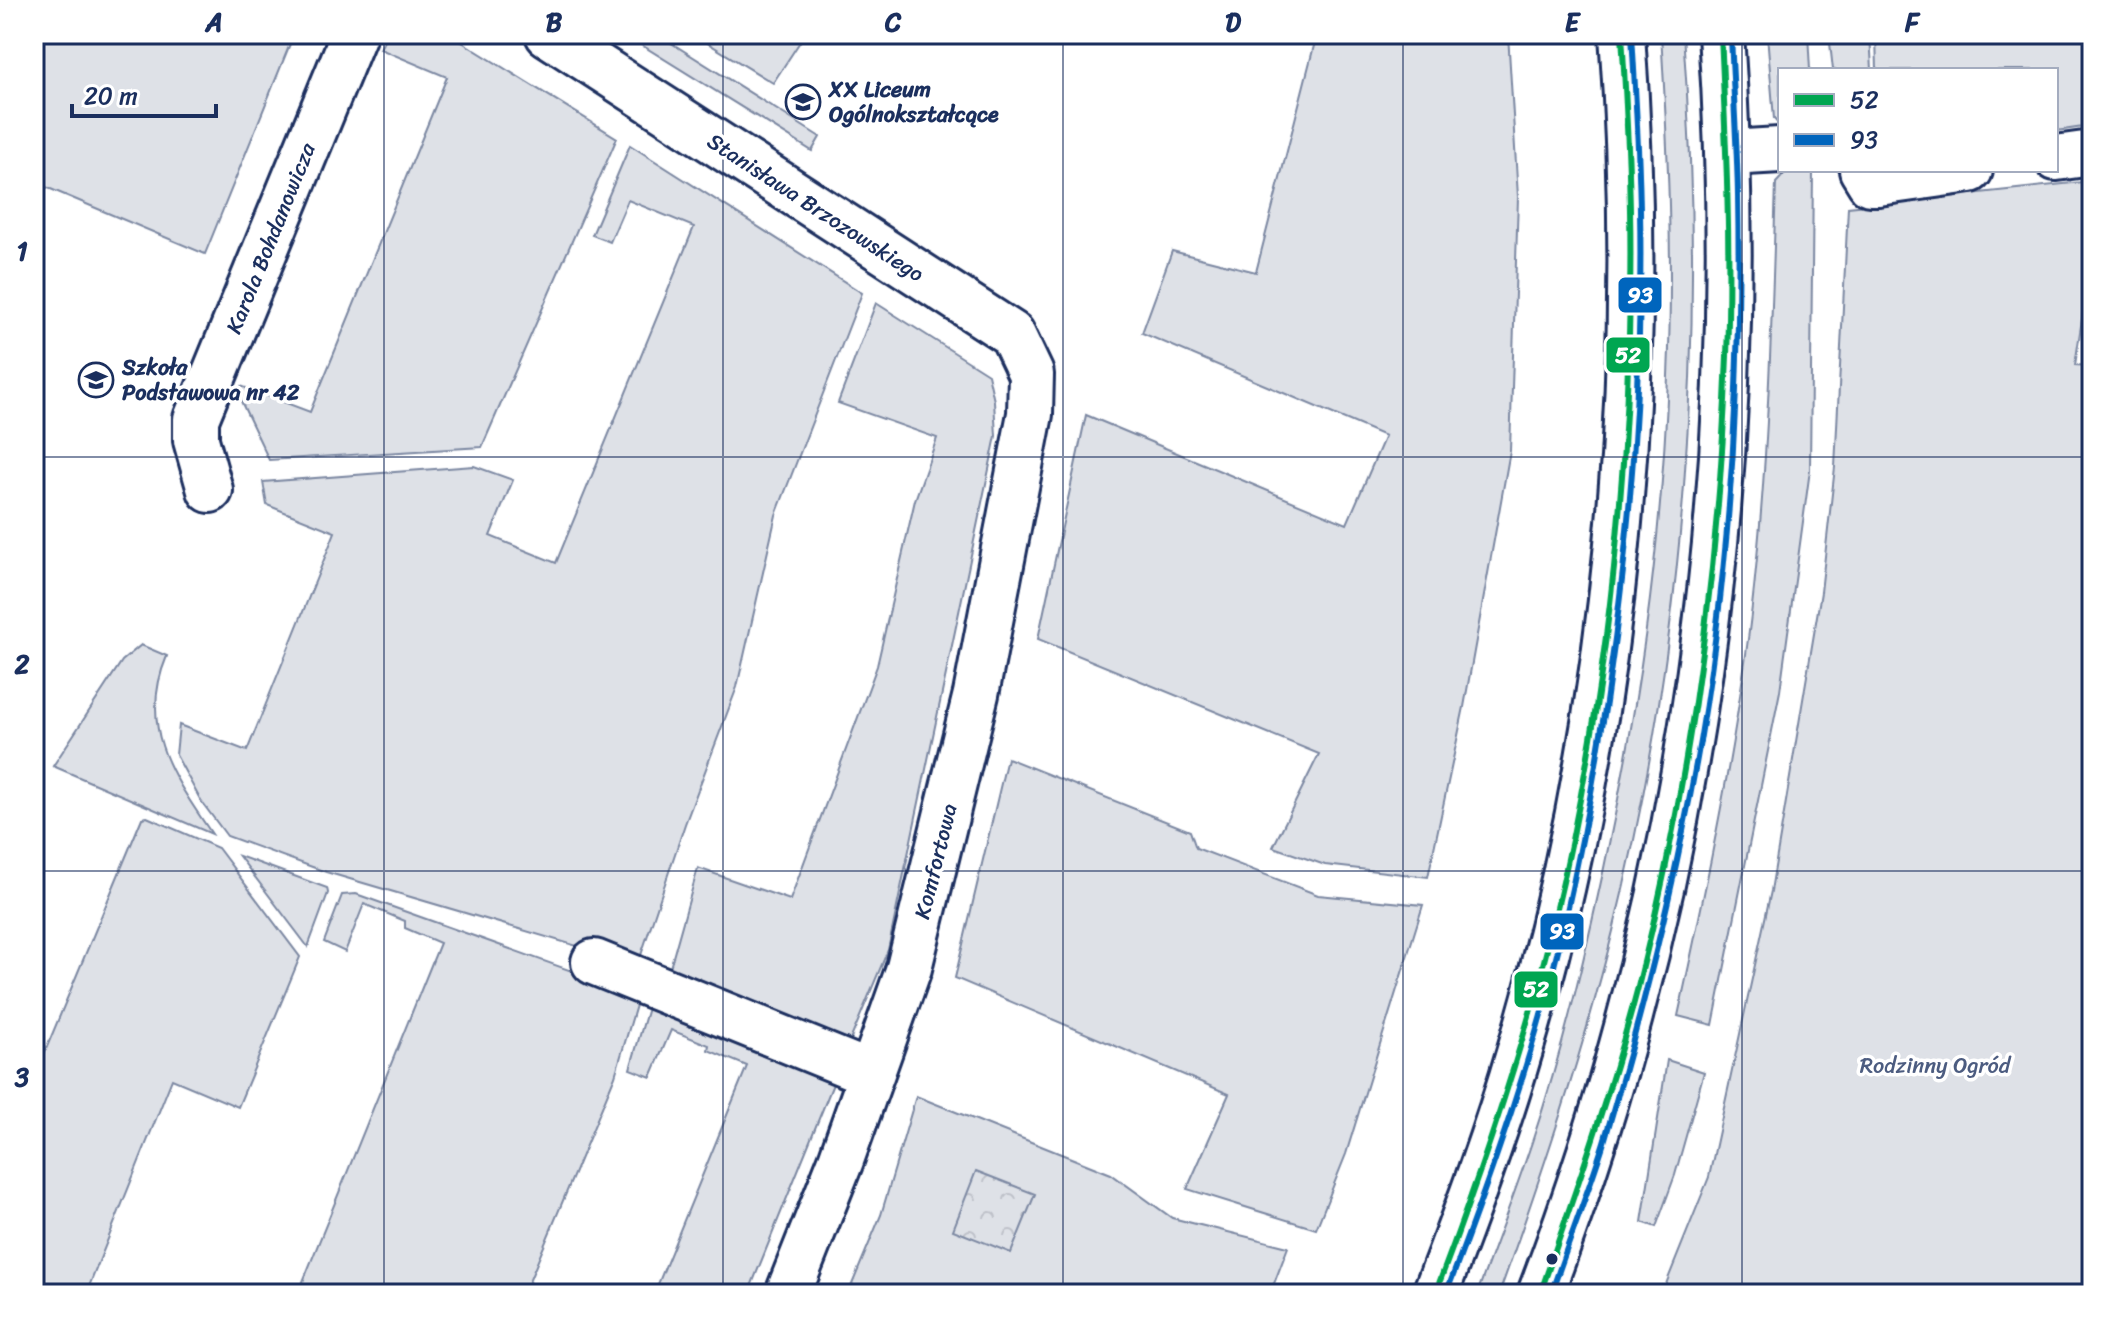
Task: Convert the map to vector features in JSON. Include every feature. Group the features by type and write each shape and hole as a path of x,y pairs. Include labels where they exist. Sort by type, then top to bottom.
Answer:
{"main road":[{"name":"Karola Bohdanowicza","path":"210,490 196,440 196,419 354,34"},
{"name":"Stanisława Brzozowskiego","path":"548,34 1012,334 1031,374 1030,414"},
{"path":"1435,1294 1499,1119 1531,1012 1560,892 1597,700 1620,513 1632,286 1632,196 1622,34"},
{"path":"1540,1294 1589,1152 1642,972 1665,872 1702,668 1714,578 1726,409 1731,269 1729,153 1721,34"},
{"path":"1729,153 1778,150"},
{"path":"2058,158 2092,153"},
{"path":"1862,172 1870,183 1956,172"},
{"name":"Komfortowa","path":"788,1294 909,968 972,709 1030,414"},
{"path":"594,962 871,1074"}],"green space":[{"path":"34,34 294,34 205,254 34,182"},
{"path":"387,34 449,34 617,138 482,447 269,460 239,397 241,386 310,412 447,77 380,49"},
{"path":"624,34 657,34 820,137 812,151"},
{"path":"693,34 805,34 773,83"},
{"path":"1317,34 1508,34 1518,197 1510,451 1464,707 1428,877 1325,865 1273,847 1319,754 1038,639 1086,415 1347,524 1385,436 1142,333 1172,251 1256,272"},
{"path":"1661,34 1683,34 1690,147 1692,260 1684,486 1658,710 1638,821 1613,931 1575,1069 1499,1294 1477,1294 1532,1142 1563,1040 1604,868 1628,746 1647,624 1660,500 1668,376 1669,205"},
{"path":"1767,34 1808,34 1810,68 1778,68 1778,124 1774,119"},
{"path":"1829,34 1870,34 1872,68 1833,68"},
{"path":"1876,34 2092,34 2092,128 2058,131 2058,68 1877,68"},
{"path":"630,145 862,293 776,515 737,687 685,824 638,964 326,872 227,836 201,801 176,755 179,725 247,751 335,532 267,505 263,482 474,466 513,480 490,536 556,563 694,227 628,200 610,242 592,235"},
{"path":"1786,172 1813,172 1810,470 1780,691 1713,1025 1678,1016 1725,788 1751,616 1767,417 1776,183"},
{"name":"Rodzinny Ogród","path":"2092,181 2092,253 2075,365 2092,366 2092,1294 1662,1294 1709,1177 1771,891 1821,592 1835,467 1848,207"},
{"path":"876,303 988,374 994,401 996,436 888,950 846,1050 668,975 698,868 790,900 877,666 915,500 937,438 838,403"},
{"path":"141,645 167,656 156,706 158,729 173,771 212,834 53,766 122,661"},
{"path":"1007,758 1190,831 1196,848 1318,895 1423,905 1346,1154 1316,1229 1187,1189 1229,1094 955,978"},
{"path":"147,817 218,848 300,957 238,1107 172,1079 86,1294 34,1294 34,1078 142,818"},
{"path":"239,856 327,888 328,893 308,947"},
{"path":"356,894 639,995 615,1076 524,1294 298,1294 440,943 405,928 405,921 364,904 345,952 324,942 342,895"},
{"path":"650,1001 835,1079 748,1294 654,1294 747,1066 708,1050 709,1045 671,1030 651,1077 630,1069"},
{"path":"1667,1060 1704,1072 1675,1175 1656,1227 1642,1222"},
{"path":"916,1096 1111,1174 1172,1218 1288,1247 1270,1294 848,1294 881,1215"},
{"path":"976,1171 1035,1194 1011,1253 953,1230"}],"transit line":[{"name":"52","path":"1435,1294 1500,1111 1541,972 1571,847 1599,690 1618,531 1628,372 1630,228 1622,34"},
{"name":"93","path":"1446,1294 1480,1203 1540,1019 1581,847 1608,690 1627,531 1638,372 1640,228 1632,34"},
{"name":"52","path":"1540,1294 1604,1103 1638,987 1673,831 1699,674 1717,515 1727,356 1728,235 1721,34"},
{"name":"93","path":"1551,1294 1604,1142 1646,990 1682,836 1710,678 1728,517 1737,356 1738,195 1731,34"}],"place":[{"name":"XX Liceum Ogólnokształcące","path":"803,102"},
{"name":"Szkoła Podstawowa nr 42","path":"96,380"}]}
